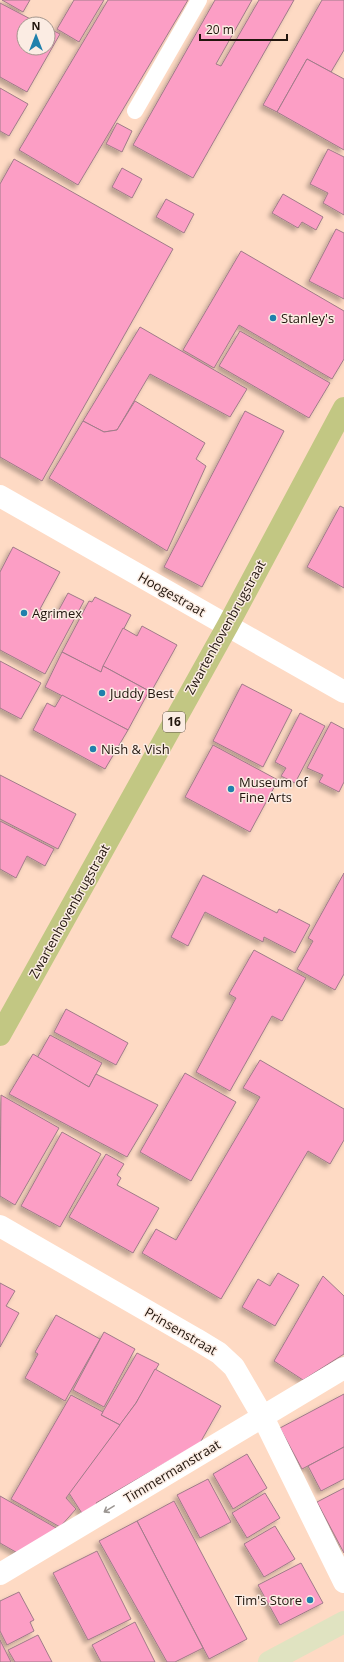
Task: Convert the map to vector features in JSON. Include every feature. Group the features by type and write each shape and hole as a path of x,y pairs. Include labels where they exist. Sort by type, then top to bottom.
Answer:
{"main road":[{"name":"Zwartenhovenbrugstraat","path":"0,1035 228,625 344,408"},
{"path":"269,1662 344,1622"}],"street":[{"name":"Hoogestraat","path":"0,496 344,692"},
{"name":"Prinsenstraat","path":"0,1226 219,1353 234,1367 263,1417 344,1582"},
{"name":"Timmermanstraat","path":"0,1574 344,1368"}],"lane":[{"path":"135,111 199,0"}],"building":[{"path":"2,0 30,0 23,12"},
{"path":"74,0 104,0 79,42 57,29"},
{"path":"108,0 188,0 78,185 19,150"},
{"path":"215,0 252,0 216,64 221,66 259,0 294,0 193,178 133,145"},
{"path":"322,0 344,0 344,50 331,72 307,59 277,112 263,105"},
{"path":"0,3 25,16 16,16 16,56 47,56 27,92 0,77"},
{"path":"56,32 60,34 56,41"},
{"path":"307,59 344,79 344,150 277,112"},
{"path":"0,88 28,104 9,136 0,131"},
{"path":"117,123 132,131 122,152 106,144"},
{"path":"328,149 344,157 344,215 323,203 328,193 310,184"},
{"path":"14,159 173,249 42,481 0,457 0,184"},
{"path":"122,168 142,179 132,198 112,187"},
{"path":"283,194 323,217 316,230 302,222 298,228 272,213"},
{"path":"166,199 194,214 184,233 156,217"},
{"path":"336,229 344,233 344,299 309,281"},
{"name":"Stanley's","path":"241,251 344,311 344,359 332,379 239,325 214,368 183,350"},
{"path":"140,327 247,389 230,417 150,374 117,430 104,432 83,421"},
{"path":"240,331 330,383 309,418 219,366"},
{"path":"135,401 205,443 196,459 206,466 167,551 49,478 83,421 104,432 117,430"},
{"path":"245,411 284,431 202,587 164,567"},
{"path":"340,506 344,508 344,588 307,567"},
{"name":"Agrimex","path":"13,547 60,572 40,609 55,617 68,593 84,601 45,674 0,650 0,572"},
{"path":"95,597 131,615 101,672 62,652 89,601 92,602"},
{"path":"142,626 177,645 151,692 103,666 123,628 137,636"},
{"name":"Juddy Best","path":"62,652 101,672 103,666 149,691 128,730 45,687"},
{"path":"0,661 41,683 21,719 0,708"},
{"path":"242,684 292,710 263,767 213,741"},
{"name":"Nish & Vish","path":"62,695 128,730 105,769 33,730 47,703 55,707"},
{"path":"300,713 325,726 295,783 281,776 286,768 275,762"},
{"path":"331,722 344,729 344,782 339,792 319,782 323,775 307,768"},
{"name":"Museum of Fine Arts","path":"213,745 278,780 250,832 185,797"},
{"path":"0,775 76,814 58,849 0,819"},
{"path":"0,821 54,849 45,866 27,856 16,878 0,869"},
{"path":"344,873 344,974 335,990 297,969 313,941 308,938"},
{"path":"203,875 277,913 279,909 310,925 295,953 264,937 263,942 205,912 188,946 171,937"},
{"path":"254,950 306,978 282,1021 272,1016 230,1091 196,1072 236,998 229,994"},
{"path":"66,1009 128,1043 116,1065 54,1032"},
{"path":"50,1035 102,1063 89,1087 37,1058"},
{"path":"33,1054 89,1087 96,1074 158,1105 127,1157 9,1094"},
{"path":"260,1060 344,1109 344,1140 330,1164 308,1151 221,1299 142,1253 156,1229 176,1240 260,1097 243,1088"},
{"path":"185,1073 236,1102 191,1181 140,1152"},
{"path":"1,1095 59,1128 15,1205 0,1196"},
{"path":"62,1132 101,1154 60,1227 21,1206"},
{"path":"106,1154 124,1164 117,1175 121,1178 117,1185 159,1208 133,1253 69,1217"},
{"path":"278,1273 299,1285 275,1326 242,1307 258,1279 270,1286"},
{"path":"323,1276 344,1296 344,1354 303,1380 274,1361"},
{"path":"0,1283 15,1291 6,1306 19,1313 0,1347"},
{"path":"56,1315 100,1339 65,1401 25,1378 38,1354 35,1352"},
{"path":"104,1332 135,1349 104,1407 73,1390"},
{"path":"137,1353 159,1364 136,1403 120,1425 101,1415"},
{"path":"155,1369 221,1406 200,1443 96,1503 98,1506 83,1515 69,1493 136,1403"},
{"path":"344,1394 344,1447 302,1469 280,1428"},
{"path":"71,1395 103,1412 101,1415 120,1425 66,1498 76,1509 60,1527 11,1499"},
{"path":"344,1447 344,1479 321,1491 308,1466"},
{"path":"247,1454 267,1488 233,1509 213,1474"},
{"path":"208,1479 231,1522 200,1538 177,1495"},
{"path":"344,1488 344,1553 317,1502"},
{"path":"265,1493 280,1518 247,1538 232,1513"},
{"path":"0,1496 58,1529 21,1555 0,1543"},
{"path":"174,1501 247,1639 209,1659 137,1521"},
{"path":"137,1521 203,1648 175,1662 167,1662 99,1541"},
{"path":"275,1526 295,1559 264,1577 244,1544"},
{"path":"97,1551 131,1619 88,1640 53,1573"},
{"path":"301,1563 323,1603 280,1625 258,1585"},
{"path":"19,1592 34,1620 30,1622 34,1631 7,1645 0,1631 0,1601"},
{"path":"135,1622 155,1662 101,1662 92,1645"},
{"path":"38,1635 52,1662 15,1662 8,1650"},
{"path":"0,1640 11,1662 0,1662"}],"place":[{"name":"Stanley's","path":"273,318"},
{"name":"Agrimex","path":"24,613"},
{"name":"Juddy Best","path":"102,693"},
{"name":"Nish & Vish","path":"93,749"},
{"name":"Museum of Fine Arts","path":"231,789"},
{"name":"Tim's Store","path":"310,1600"}]}
